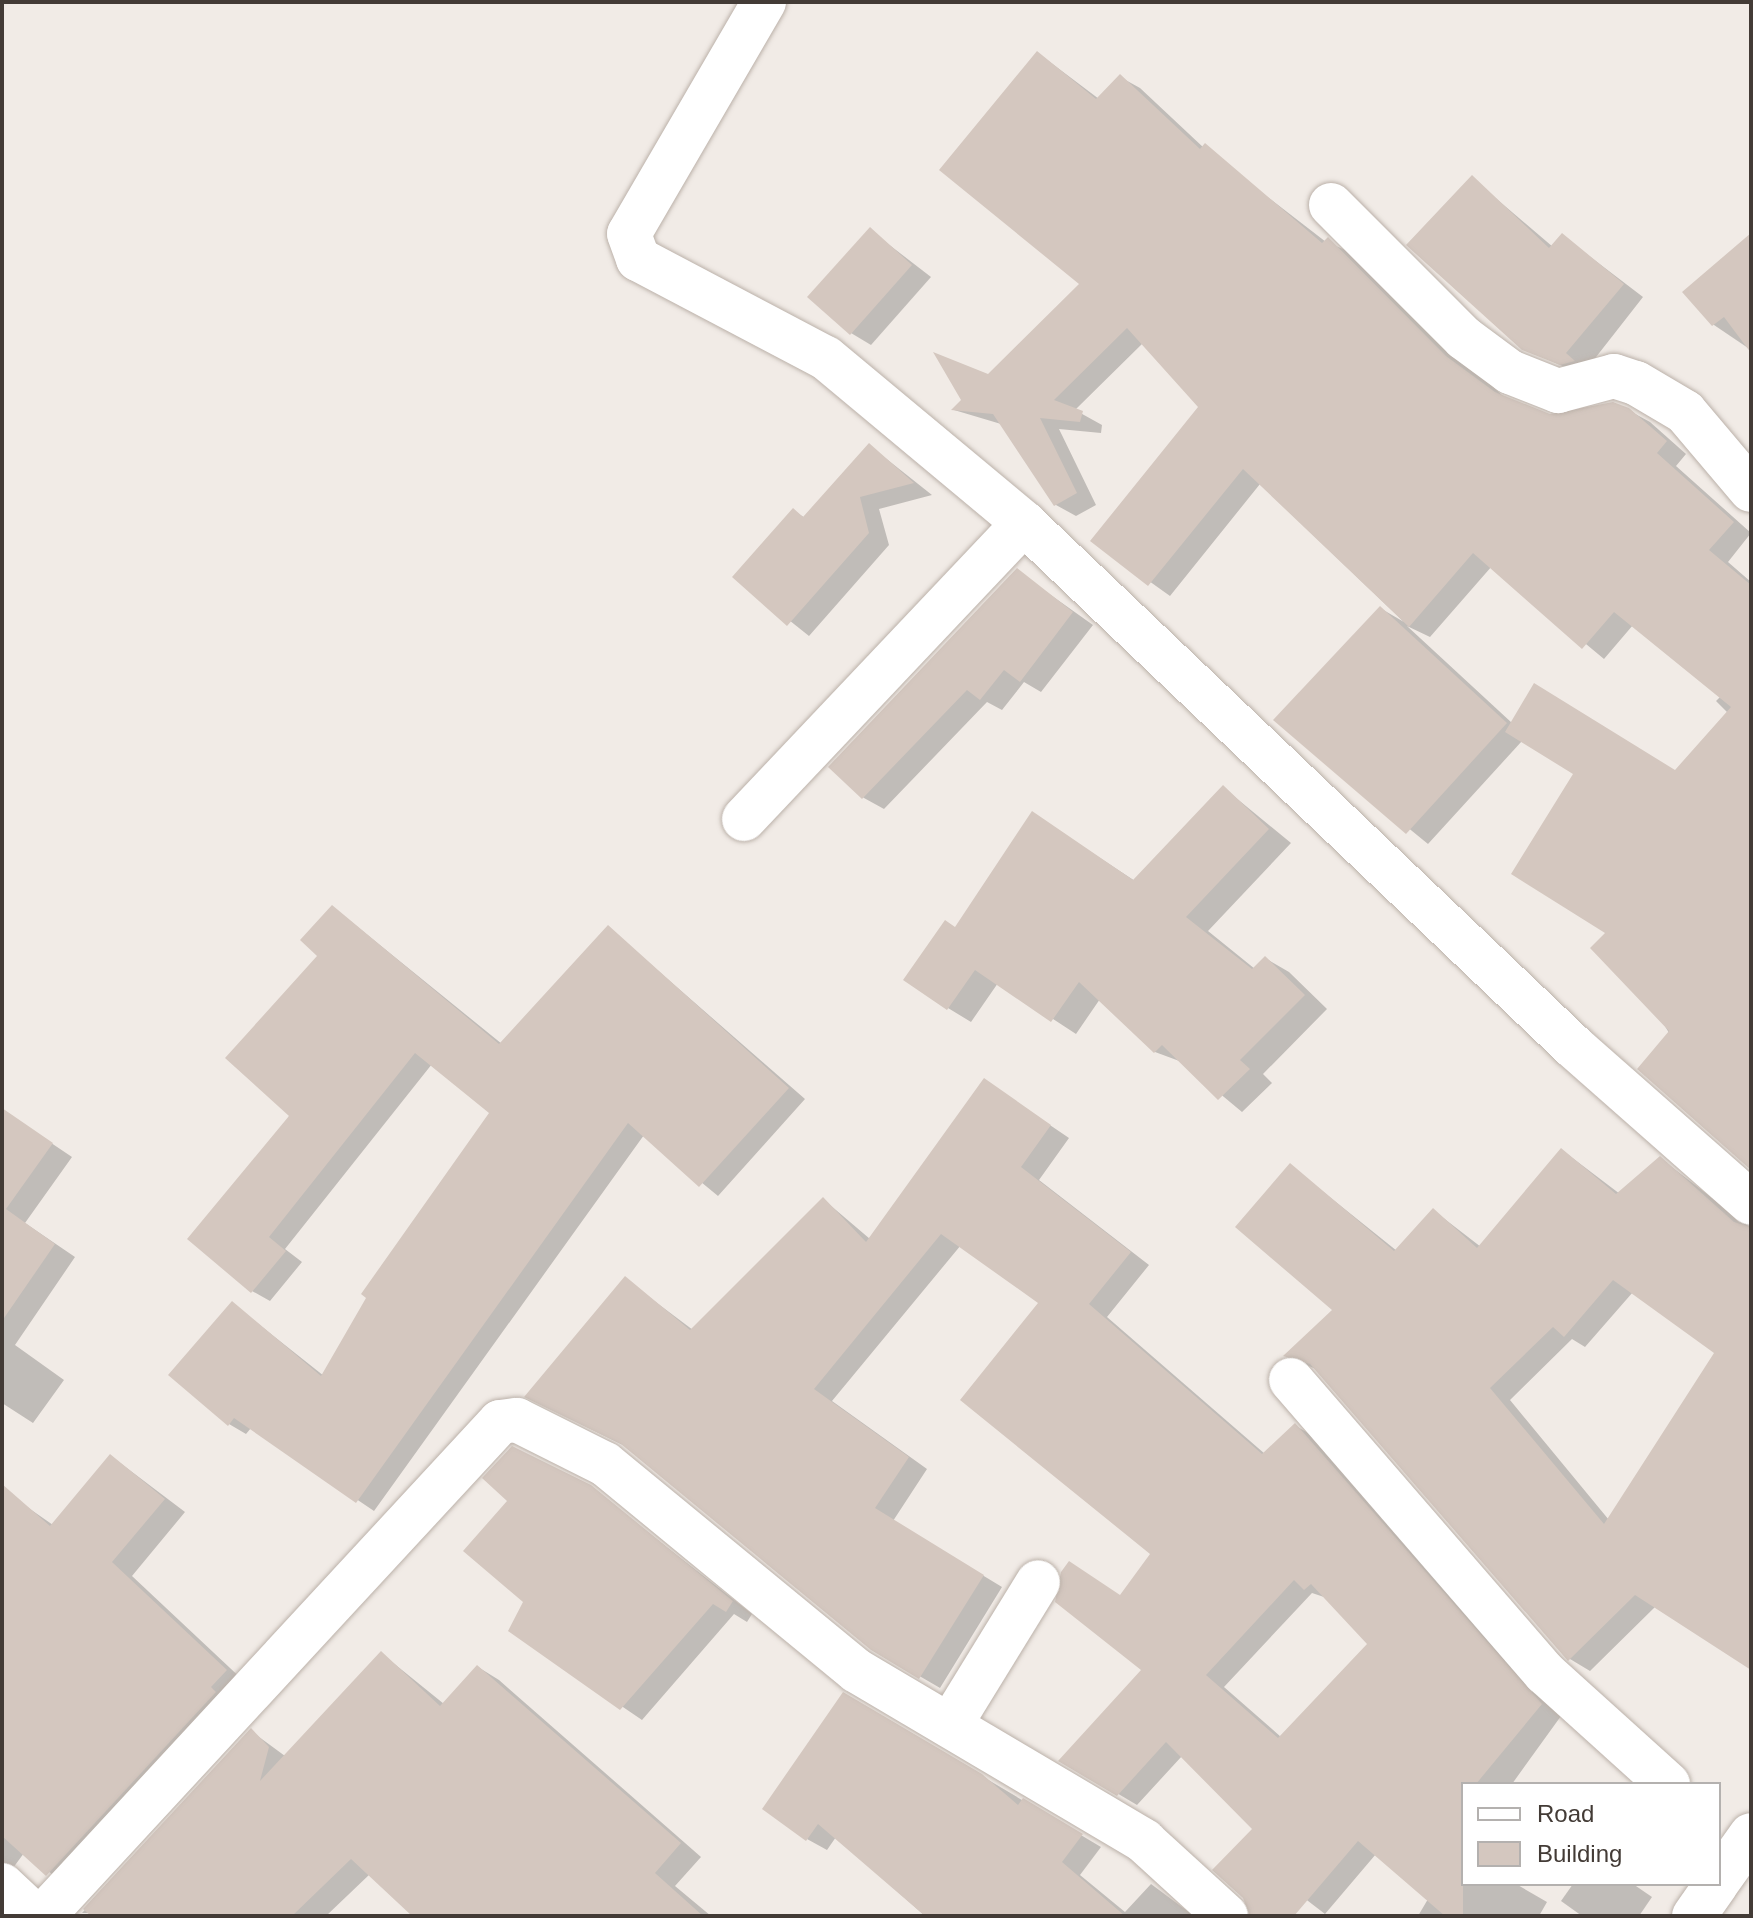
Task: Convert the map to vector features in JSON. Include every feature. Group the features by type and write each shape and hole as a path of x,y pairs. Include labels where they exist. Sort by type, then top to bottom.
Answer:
{"street":[{"path":"764,2 629,234 638,259 826,358 1024,523 1573,1046 1751,1203"},
{"path":"1331,205 1491,360 1558,391 1614,376 1647,389 1685,412 1751,490"},
{"path":"744,819 1024,523"},
{"path":"1291,1380 1545,1673 1666,1782"},
{"path":"43,1916 500,1422 537,1426 605,1464 857,1671 952,1722 1144,1841 1226,1916"},
{"path":"952,1722 1038,1582"},
{"path":"2,1885 35,1916"},
{"path":"1694,1916 1711,1886"}],"building":[{"path":"1037,51 1096,99 1120,74 1200,149 1205,143 1322,243 1328,237 1446,356 1495,392 1550,414 1613,402 1629,408 1667,441 1657,453 1734,522 1709,550 1751,585 1751,1170 1637,1069 1669,1031 1590,948 1605,933 1511,874 1573,774 1505,732 1534,683 1675,770 1731,707 1614,612 1582,649 1473,553 1409,627 1243,469 1148,586 1090,541 1198,407 1127,328 1054,400 1083,411 1080,422 1040,418 1077,493 1054,506 993,414 951,410 961,400 933,352 988,374 1079,284 939,170"},
{"path":"1472,175 1549,248 1562,233 1624,284 1566,353 1575,361 1560,365 1522,350 1406,245"},
{"path":"870,227 912,265 850,335 807,297"},
{"path":"1751,233 1751,353 1724,317 1712,326 1682,292"},
{"path":"869,443 914,483 860,497 869,533 787,626 732,577 793,508 803,517"},
{"path":"1017,568 1073,612 1020,682 1004,670 980,700 967,690 862,799 828,767"},
{"path":"1380,606 1507,723 1406,834 1273,720"},
{"path":"1223,785 1269,829 1186,917 1252,969 1265,956 1305,995 1240,1060 1250,1069 1218,1100 1162,1045 1154,1053 1079,982 1051,1022 975,970 947,1010 903,980 945,920 955,927 1032,811 1133,880"},
{"path":"332,905 499,1044 608,925 789,1088 699,1187 628,1123 356,1503 234,1418 228,1426 168,1375 232,1301 321,1376 366,1298 361,1294 489,1113 415,1053 269,1237 286,1251 251,1293 187,1239 289,1116 225,1058 317,956 300,940"},
{"path":"984,1078 1051,1125 1021,1167 1131,1252 1089,1304 1262,1454 1295,1423 1542,1704 1478,1782 1461,1782 1463,1916 1445,1916 1358,1841 1294,1916 1250,1916 1243,1898 1212,1870 1252,1829 1166,1742 1117,1796 1058,1761 1141,1670 1055,1602 1061,1572 1069,1561 1120,1595 1150,1554 960,1400 1038,1303 941,1234 814,1389 909,1457 875,1508 984,1575 919,1679 871,1650 621,1444 524,1397 625,1276 690,1330 823,1197 866,1242","holes":["1294,1580 1304,1590 1311,1584 1367,1644 1278,1738 1206,1675"]},
{"path":"2,1108 53,1143 6,1209 55,1244 2,1321"},
{"path":"1561,1148 1616,1194 1660,1156 1734,1222 1751,1227 1751,1670 1635,1595 1568,1661 1310,1364 1283,1356 1332,1310 1235,1227 1290,1163 1394,1251 1433,1208 1477,1248","holes":["1613,1280 1714,1353 1604,1524 1490,1388 1553,1327 1564,1337"]},
{"path":"512,1446 591,1485 733,1601 726,1612 713,1604 620,1710 508,1631 523,1602 463,1551 507,1501 482,1478"},
{"path":"110,1454 165,1499 112,1562 227,1670 211,1687 216,1692 46,1876 2,1836 2,1484 50,1526"},
{"path":"381,1651 440,1706 477,1665 681,1843 655,1873 703,1916 412,1916 351,1859 292,1916 91,1916 83,1909 251,1728 269,1747 260,1781"},
{"path":"843,1692 982,1774 1018,1805 1023,1798 1083,1834 1062,1862 1125,1916 925,1916 818,1824 806,1841 762,1809"}]}
